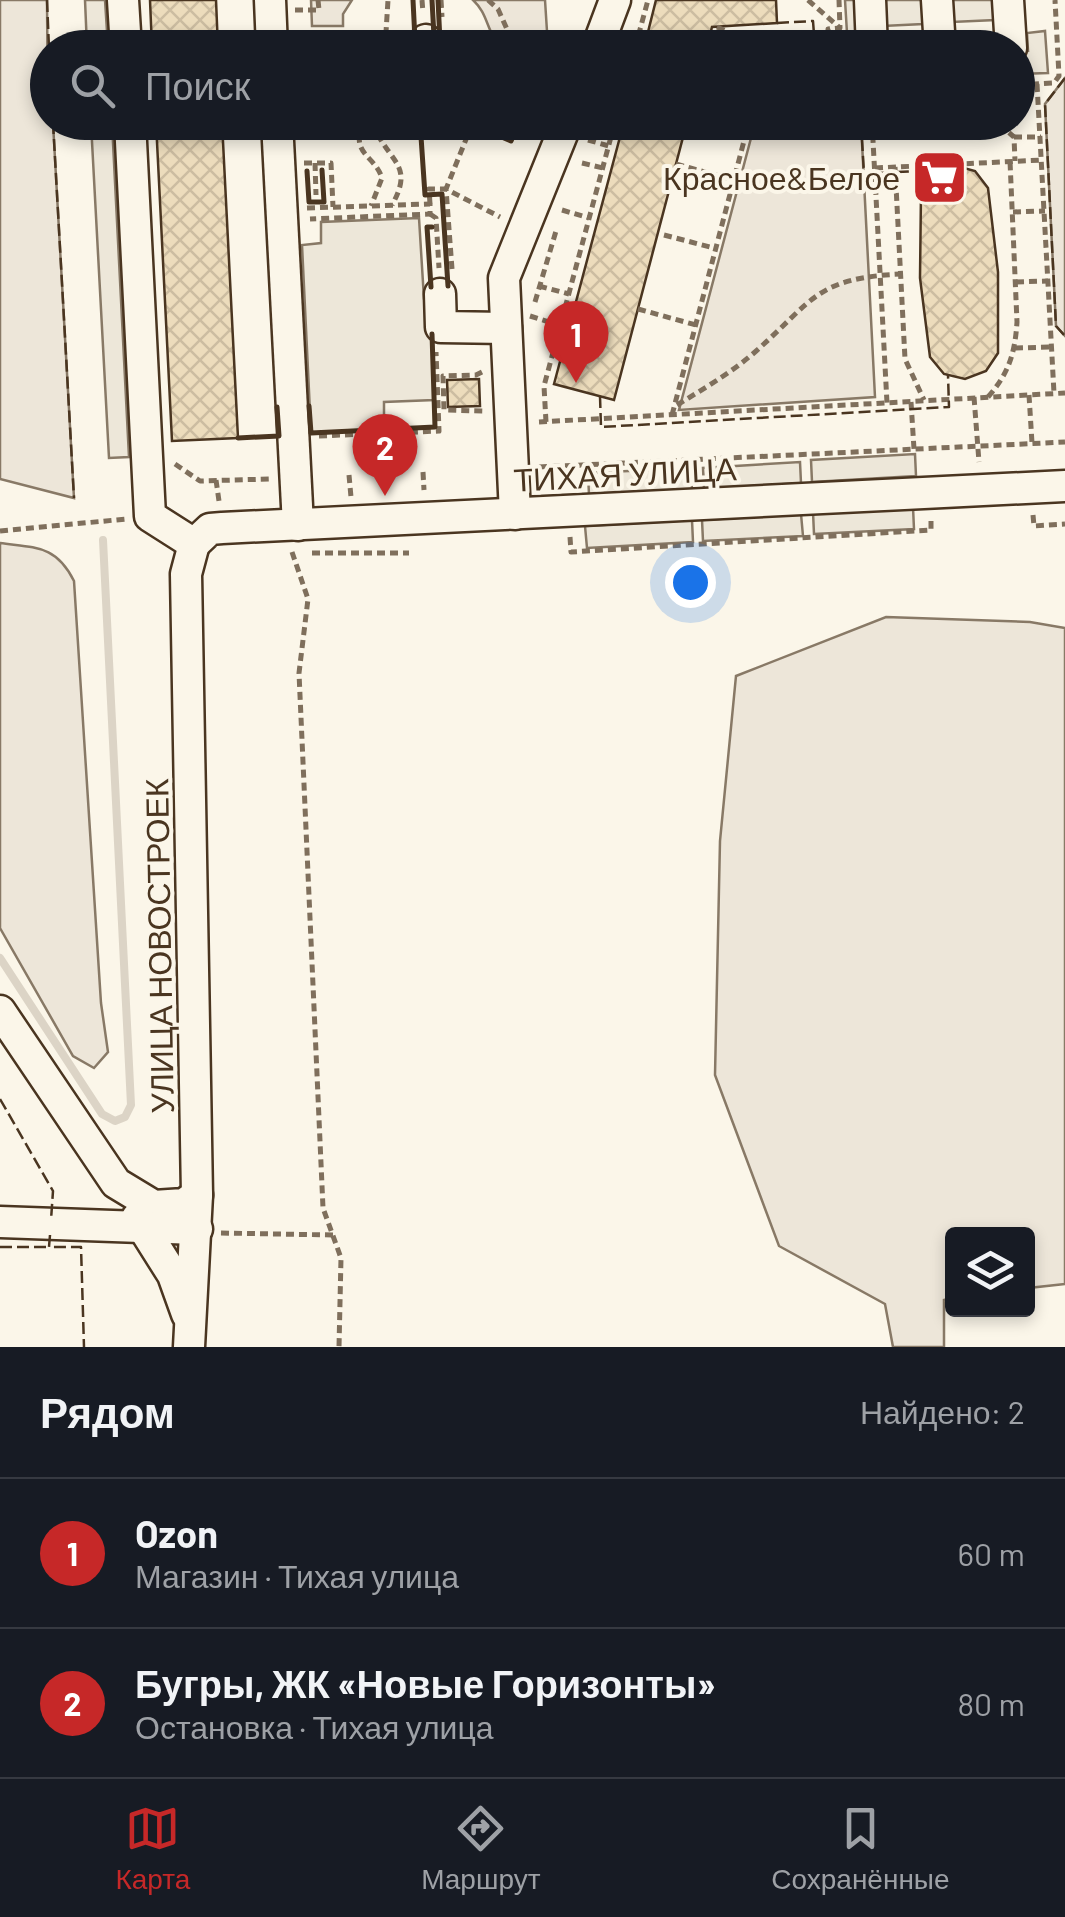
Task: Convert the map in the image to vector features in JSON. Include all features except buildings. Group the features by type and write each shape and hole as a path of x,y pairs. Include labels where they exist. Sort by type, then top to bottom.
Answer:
{"street":[{"path":"124,0 125,30"},
{"path":"590,0 594,30"},
{"path":"603,30 615,0"},
{"path":"870,0 871,30"},
{"path":"937,0 939,30"},
{"path":"1008,0 1010,30"},
{"path":"276,30 281,5"},
{"path":"131,140 150,516 194,544"},
{"path":"287,140 298,525"},
{"path":"515,514 500,420 506,328 504,278 550,140"},
{"path":"444,280 441,327 506,328"},
{"name":"ТИХАЯ УЛИЦА","path":"194,544 210,529 1065,486"},
{"name":"УЛИЦА НОВОСТРОЕК","path":"190,1337 197,1196 186,574 194,544"},
{"path":"0,1011 173,1275 190,1337"},
{"path":"116,1183 154,1206 184,1204 197,1196"},
{"path":"0,1222 197,1228"}],"path":[{"path":"281,5 319,10 318,0"},
{"path":"386,30 388,0"},
{"path":"422,0 425,30"},
{"path":"488,0 498,9 507,30"},
{"path":"640,30 648,0"},
{"path":"808,0 840,28"},
{"path":"839,0 840,28"},
{"path":"1054,393 1037,84 1054,83 1062,65 1055,0"},
{"path":"828,30 840,28"},
{"path":"1035,136 1041,136"},
{"path":"358,140 361,150 382,178 370,206"},
{"path":"381,140 396,157 402,173 401,190 392,205"},
{"path":"444,280 446,189 466,140"},
{"path":"583,140 576,161 603,168"},
{"path":"587,140 609,146"},
{"path":"546,422 544,386 610,140"},
{"path":"673,410 744,140"},
{"path":"873,140 887,402"},
{"path":"988,397 1000,384 1015,348 1014,140"},
{"path":"874,168 1042,160"},
{"path":"300,164 331,162 333,207"},
{"path":"315,163 316,195"},
{"path":"676,164 734,180"},
{"path":"895,167 905,358 924,400"},
{"path":"430,214 429,190 446,189 506,220"},
{"path":"566,194 562,210 590,218"},
{"path":"302,208 430,204"},
{"path":"1012,212 1044,211"},
{"path":"302,219 430,214 436,218 444,280"},
{"path":"556,229 530,316 560,326"},
{"path":"664,235 716,248"},
{"path":"673,410 754,353 820,292 852,278 901,274"},
{"path":"1015,282 1048,281"},
{"path":"539,286 569,294"},
{"path":"638,309 696,325"},
{"path":"295,437 439,431 436,345"},
{"path":"1015,348 1052,347"},
{"path":"486,362 485,369 476,375 444,376 444,410 478,409 500,420 546,422 673,410 1065,393"},
{"path":"1029,395 1032,443"},
{"path":"974,397 979,462"},
{"path":"911,401 914,449"},
{"path":"529,467 1065,442"},
{"path":"216,480 219,504"},
{"path":"1033,509 1034,526 1065,524"},
{"path":"571,552 931,530 931,513"},
{"path":"0,531 150,516"},
{"path":"339,1347 341,1258 324,1208 299,673 308,599 291,548 322,556 409,553"},
{"path":"197,1228 216,1233 333,1235"}],"shaded area":[{"path":"0,0 47,0 47,30 30,30 30,140 54,140 74,498 0,479"},
{"path":"85,0 105,0 107,30 86,30"},
{"path":"311,0 352,0 343,14 343,26 312,26"},
{"path":"473,0 545,0 547,30 490,30"},
{"path":"845,0 857,0 858,30 847,30"},
{"path":"882,0 922,0 923,24 883,26"},
{"path":"950,0 993,0 995,20 952,22"},
{"path":"1045,31 1048,73 1035,73 1035,32"},
{"path":"1065,78 1065,336 1056,326 1045,104"},
{"path":"92,140 113,140 129,457 109,458"},
{"path":"750,140 862,140 875,397 679,410"},
{"path":"419,218 424,299 431,305 434,400 384,402 384,429 311,433 302,245 321,243 321,222"},
{"path":"915,454 916,476 812,482 811,460"},
{"path":"800,462 801,483 704,489 703,468"},
{"path":"690,468 692,489 589,495 588,473"},
{"path":"913,507 914,529 814,534 813,512"},
{"path":"801,514 803,536 703,541 702,520"},
{"path":"692,520 693,542 587,548 585,526"},
{"path":"0,543 52,554 74,581 101,1003 108,1052 94,1068 73,1056 0,928"},
{"path":"886,617 1030,622 1065,628 1065,1284 1035,1287 1035,1227 945,1227 944,1347 893,1347 885,1304 779,1246 715,1075 720,841 736,676"}],"waterway":[{"path":"0,958 102,1114 115,1121 125,1117 131,1105 103,540"}],"fence":[{"path":"47,0 48,30"},
{"path":"777,23 813,21 814,30"},
{"path":"1065,78 1045,104 1056,326 1065,336"},
{"path":"54,140 74,498"},
{"path":"862,140 864,174 916,171 916,177 930,177"},
{"path":"600,396 601,427 949,407 948,375"},
{"path":"0,1099 53,1191 51,1220"},
{"path":"50,1235 49,1247 81,1247 84,1347"},
{"path":"0,1247 49,1247"}],"wall":[{"path":"413,0 414,30"},
{"path":"432,0 434,30"},
{"path":"438,0 439,30"},
{"path":"421,140 425,195 442,194 448,286"},
{"path":"307,171 309,202 324,202 322,170"},
{"path":"431,287 427,227 432,227"},
{"path":"309,406 311,433 435,427 432,334"},
{"path":"238,438 279,436 277,407"}],"place":[{"name":"Красное&Белое","path":"939,177"},
{"name":"Ozon","path":"576,383"},
{"name":"Бугры, ЖК «Новые Горизонты»","path":"385,496"}]}
